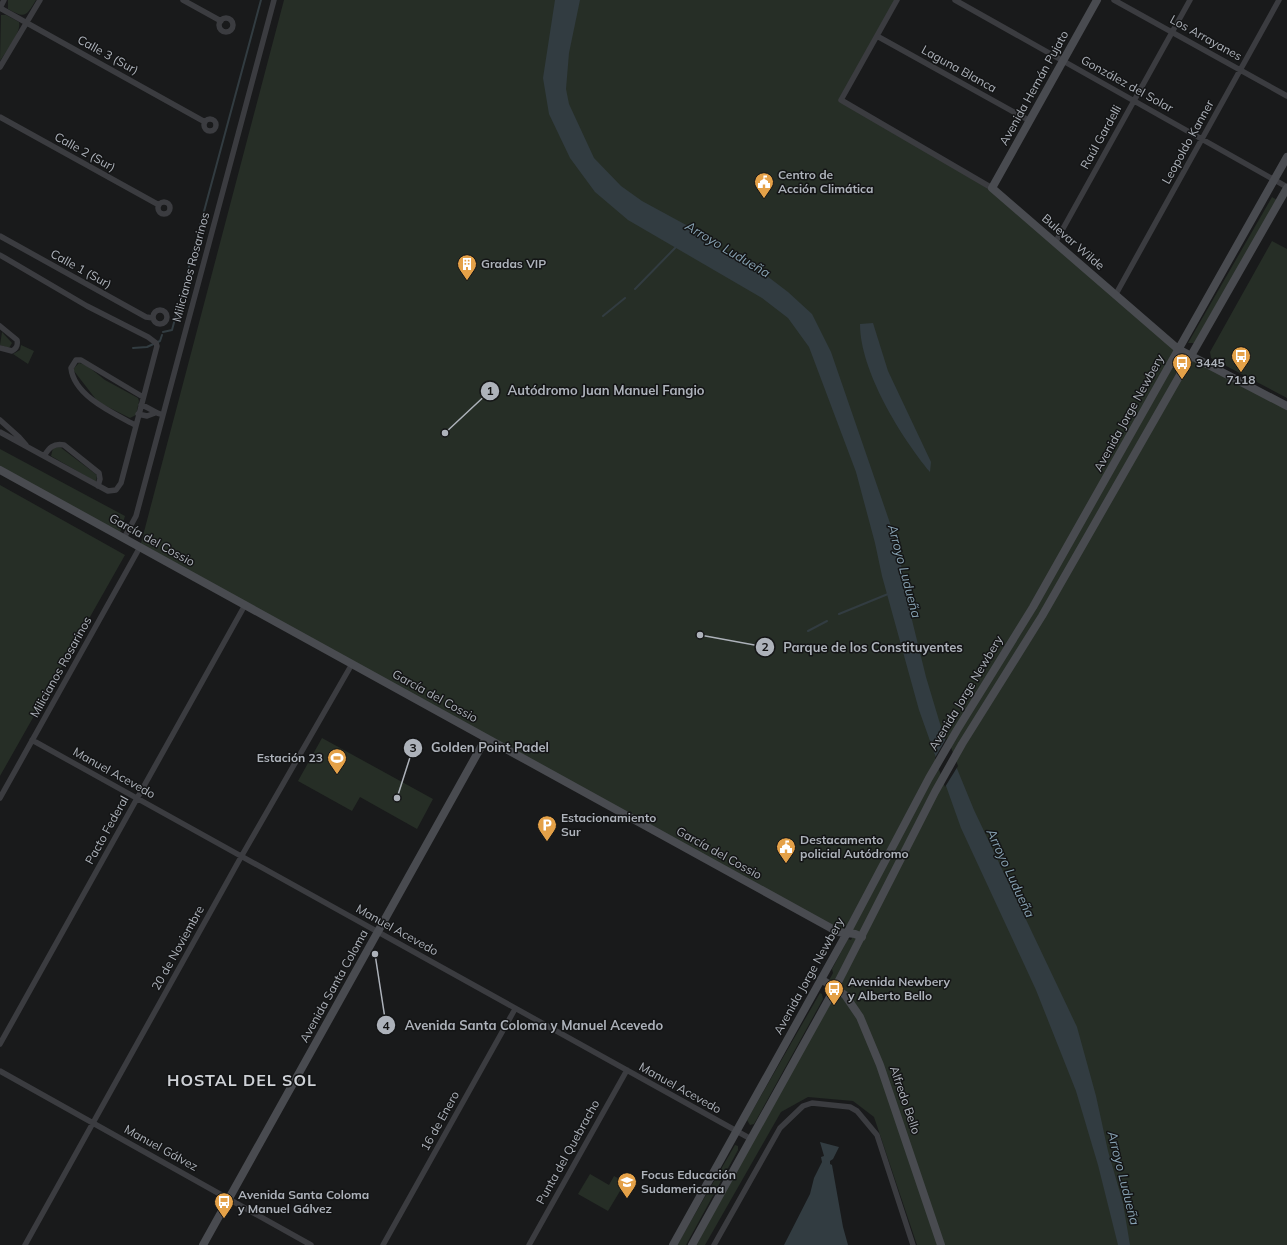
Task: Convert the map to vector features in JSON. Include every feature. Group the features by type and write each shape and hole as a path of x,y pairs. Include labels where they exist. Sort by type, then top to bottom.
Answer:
{"main road":[{"name":"Avenida Hernán Pujato","path":"992,188 1097,0"},
{"name":"Avenida Jorge Newbery","path":"673,1245 847,933 929,778 1033,607 1287,157"},
{"name":"Avenida Jorge Newbery","path":"692,1245 835,988 935,792 962,744 1042,616 1287,187"},
{"name":"Bulevar Wilde","path":"992,188 1178,349 1287,406"},
{"name":"García del Cossio","path":"0,470 838,932 862,937"},
{"name":"Avenida Santa Coloma","path":"203,1245 486,738"},
{"name":"Alfredo Bello","path":"822,978 846,995 860,1017 880,1065 941,1245"}],"street":[{"path":"0,8 4,0"},
{"path":"0,67 40,0"},
{"path":"183,0 221,21"},
{"name":"Milicianos Rosarinos","path":"124,538 136,516 274,0"},
{"path":"877,36 897,0"},
{"name":"González del Solar","path":"955,0 1287,187"},
{"name":"Los Arrayanes","path":"1114,0 1287,96"},
{"name":"Raúl Gardelli","path":"1055,242 1190,0"},
{"name":"Leopoldo Kanner","path":"1116,294 1279,0"},
{"name":"Calle 3 (Sur)","path":"0,8 205,122"},
{"name":"Bulevar Wilde","path":"877,36 841,100 992,188"},
{"name":"Laguna Blanca","path":"877,36 1030,121"},
{"name":"Calle 2 (Sur)","path":"0,117 159,205"},
{"name":"Calle 1 (Sur)","path":"0,236 146,317 153,318"},
{"path":"0,255 70,294 87,306 113,318 156,343 156,349 119,487 112,492 98,486 0,432"},
{"path":"0,326 17,340 18,344 12,351 0,348"},
{"path":"135,425 93,401 77,382 71,368 76,360 81,360 143,397"},
{"path":"141,404 149,407 155,413 163,415"},
{"path":"138,414 147,416 155,413"},
{"path":"0,420 19,437 27,447"},
{"path":"44,456 52,446 58,444 64,446 99,473 100,479 98,486"},
{"name":"Milicianos Rosarinos","path":"0,798 140,547"},
{"name":"Pacto Federal","path":"0,1044 245,605"},
{"name":"20 de Noviembre","path":"25,1245 241,856 352,664"},
{"name":"Manuel Acevedo","path":"32,740 751,1139"},
{"name":"16 de Enero","path":"383,1245 515,1009"},
{"name":"Punta del Quebracho","path":"529,1245 626,1070"},
{"name":"Manuel Gálvez","path":"0,1071 311,1245"},
{"path":"714,1245 780,1128 803,1106 812,1103 850,1107 858,1111 871,1126 877,1135 912,1245"}],"shaded area":[{"path":"8,0 36,0 30,10 22,15 8,9"},
{"path":"284,0 897,0 841,100 992,188 1178,349 1287,406 1287,1245 917,1245 874,1117 853,1101 808,1097 781,1112 705,1245 692,1245 835,988 828,982 833,973 832,969 848,939 851,940 854,934 838,932 140,547"},
{"name":"Arroyo Ludueña","path":"555,0 580,0 569,53 566,89 569,104 594,158 621,186 642,201 688,226 716,248 767,276 788,292 812,314 831,352 891,526 905,581 912,620 926,677 944,737 974,810 1077,1027 1096,1096 1108,1151 1123,1203 1130,1245 1118,1245 1098,1165 1076,1091 1036,990 961,828 919,710 882,576 875,543 856,472 809,347 788,318 762,298 628,220 595,192 570,158 549,114 543,78"},
{"path":"1,15 6,15 19,22 19,26 16,36 0,61"},
{"path":"1272,197 1277,200 1194,343 1188,343"},
{"path":"1272,241 1287,249 1287,398 1211,358 1210,352"},
{"path":"873,323 888,371 931,462 930,472 895,422 884,402 867,362 862,342 860,324"},
{"path":"2,332 12,343 9,348 0,345"},
{"path":"21,345 34,351 28,364 13,354 20,350"},
{"path":"79,363 86,365 105,380 138,398 139,401 136,415 130,418 98,402 74,371 74,368"},
{"path":"60,447 97,475 96,482 51,456 53,448"},
{"path":"0,449 125,516 119,536 0,470"},
{"path":"0,485 125,555 0,776"},
{"path":"322,738 433,799 417,829 360,797 352,811 298,781"},
{"path":"820,993 822,994 823,999 754,1124 750,1125 747,1120"},
{"path":"820,1142 839,1147 833,1159 830,1161 830,1164 832,1165 843,1227 848,1245 784,1245 810,1194 814,1178 822,1162 821,1157 824,1156"},
{"path":"735,1145 738,1146 738,1150 686,1245 677,1245"},
{"path":"590,1174 609,1185 614,1176 630,1185 625,1194 620,1191 608,1211 578,1194"}],"pier":[{"path":"947,737 958,766 945,787 935,758"}],"waterway":[{"path":"163,332 172,330 261,0"},
{"path":"635,289 676,247"},
{"path":"603,316 625,298"},
{"path":"133,348 147,347 160,341 162,335"},
{"path":"839,614 888,594"},
{"path":"808,631 827,621"}],"place":[{"name":"Centro de Acción Climática","path":"764,199"},
{"name":"Gradas VIP","path":"467,281"},
{"name":"7118","path":"1241,373"},
{"name":"3445","path":"1182,380"},
{"name":"Autódromo Juan Manuel Fangio","path":"445,433"},
{"name":"Parque de los Constituyentes","path":"700,635"},
{"name":"Estación 23","path":"337,775"},
{"name":"Golden Point Padel","path":"397,798"},
{"name":"Estacionamiento Sur","path":"547,842"},
{"name":"Destacamento policial Autódromo","path":"786,864"},
{"name":"Avenida Santa Coloma y Manuel Acevedo","path":"375,954"},
{"name":"Avenida Newbery y Alberto Bello","path":"834,1006"},
{"name":"Focus Educación Sudamericana","path":"627,1199"},
{"name":"Avenida Santa Coloma y Manuel Gálvez","path":"224,1219"}],"district":[{"name":"HOSTAL DEL SOL","path":"242,1080"}]}
